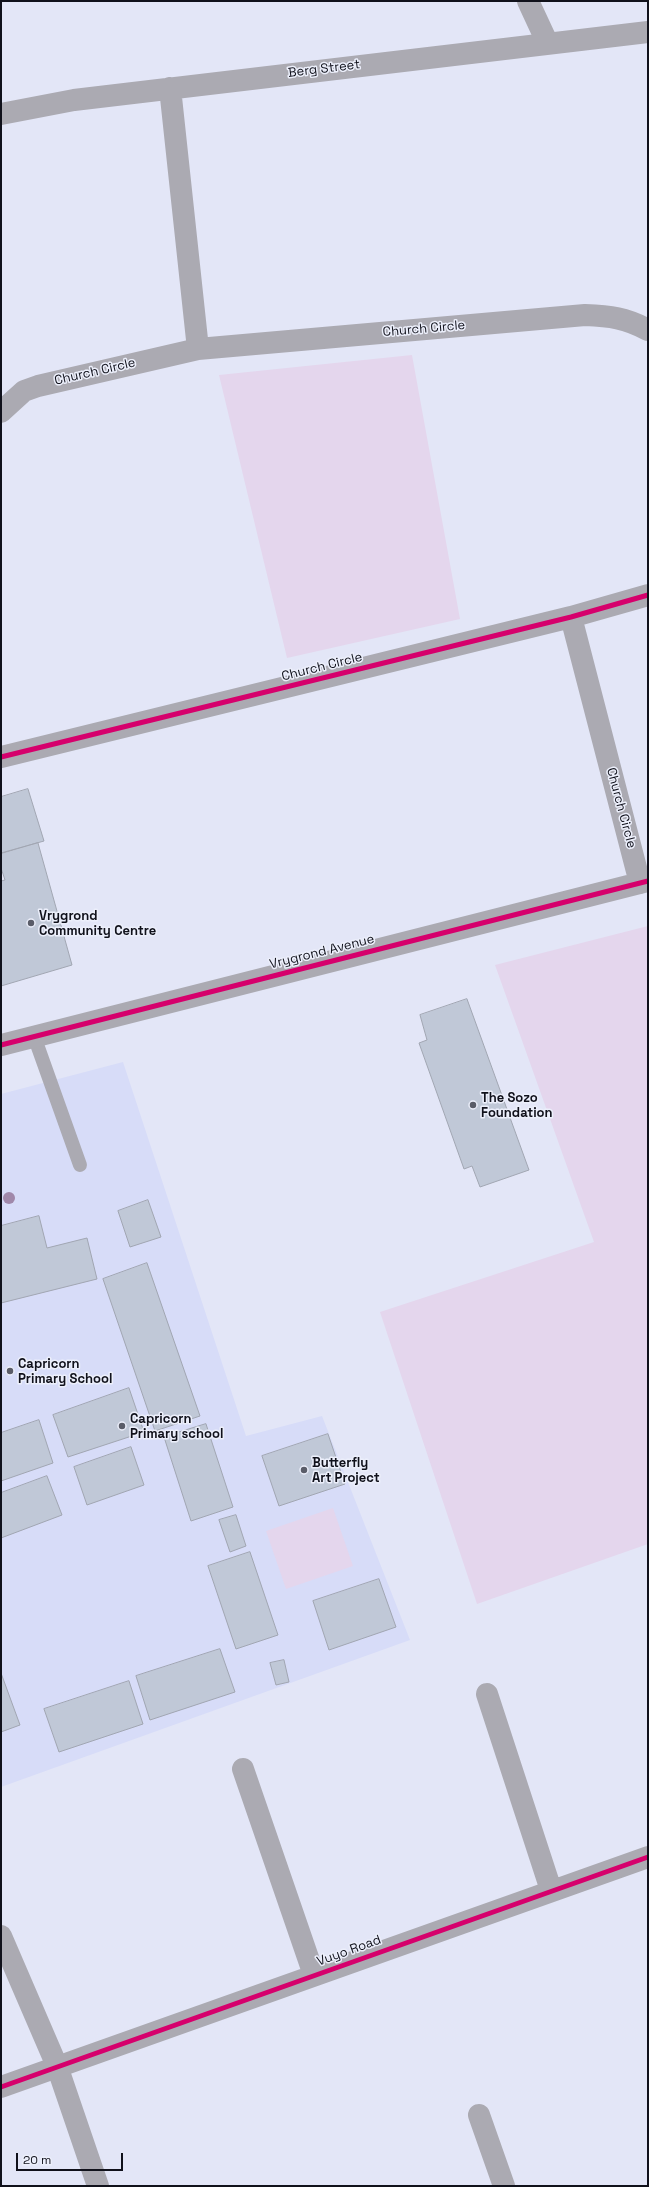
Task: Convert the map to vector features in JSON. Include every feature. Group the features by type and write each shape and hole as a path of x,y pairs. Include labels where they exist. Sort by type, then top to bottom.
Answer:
{"street":[{"path":"528,1 547,42"},
{"name":"Berg Street","path":"1,114 74,100 547,42 648,32"},
{"path":"170,88 198,349"},
{"name":"Church Circle","path":"1,412 24,391 38,386 198,349 585,315 609,316 630,321 648,330"},
{"name":"Church Circle","path":"1,757 571,617 648,596"},
{"name":"Church Circle","path":"571,617 644,882"},
{"name":"Vrygrond Avenue","path":"1,1044 644,882"},
{"path":"487,1694 551,1890"},
{"name":"Vuyo Road","path":"243,1769 314,1975"},
{"name":"Vuyo Road","path":"1,2087 551,1890 648,1857"},
{"path":"1,1936 57,2066 98,2186"},
{"path":"479,2115 504,2186"}],"lane":[{"path":"34,1036 80,1165"}],"shaded area":[{"path":"412,355 460,619 287,658 219,375"},
{"path":"648,926 648,1544 477,1604 380,1312 594,1242 495,965"},
{"name":"Capricorn Primary school","path":"123,1062 246,1436 322,1416 410,1640 1,1787 1,1094"},
{"path":"333,1508 353,1566 286,1589 266,1531"}],"building":[{"path":"28,789 44,841 1,853 1,797"},
{"name":"Vrygrond Community Centre","path":"38,843 72,965 1,986 1,881 5,880 1,868 1,854"},
{"name":"The Sozo Foundation","path":"467,999 529,1170 480,1187 472,1166 464,1169 419,1043 427,1040 420,1015"},
{"path":"148,1200 161,1237 130,1247 118,1211"},
{"path":"39,1216 47,1248 87,1238 97,1279 1,1303 1,1226"},
{"path":"147,1263 200,1416 155,1431 103,1279"},
{"path":"129,1388 144,1432 68,1457 53,1415"},
{"path":"39,1420 53,1463 1,1481 1,1433"},
{"path":"206,1424 233,1507 191,1521 164,1437"},
{"name":"Butterfly Art Project","path":"328,1434 345,1484 279,1506 262,1456"},
{"path":"131,1447 144,1485 87,1505 74,1467"},
{"path":"47,1476 62,1515 1,1538 1,1493"},
{"path":"236,1515 246,1546 230,1552 219,1520"},
{"path":"250,1552 278,1635 236,1649 208,1566"},
{"path":"379,1579 396,1627 329,1650 313,1601"},
{"path":"220,1649 235,1692 150,1720 136,1676"},
{"path":"284,1660 289,1682 276,1685 270,1663"},
{"path":"1,1673 20,1725 1,1732"},
{"path":"129,1681 143,1724 59,1752 44,1709"}],"cycle path":[{"path":"1,757 571,617 648,595"},
{"path":"1,1045 648,881"},
{"path":"1,2087 648,1857"}],"place":[{"name":"Vrygrond Community Centre","path":"31,923"},
{"name":"The Sozo Foundation","path":"473,1105"},
{"name":"Capricorn Primary School","path":"10,1371"},
{"name":"Capricorn Primary school","path":"122,1426"},
{"name":"Butterfly Art Project","path":"304,1470"}]}
